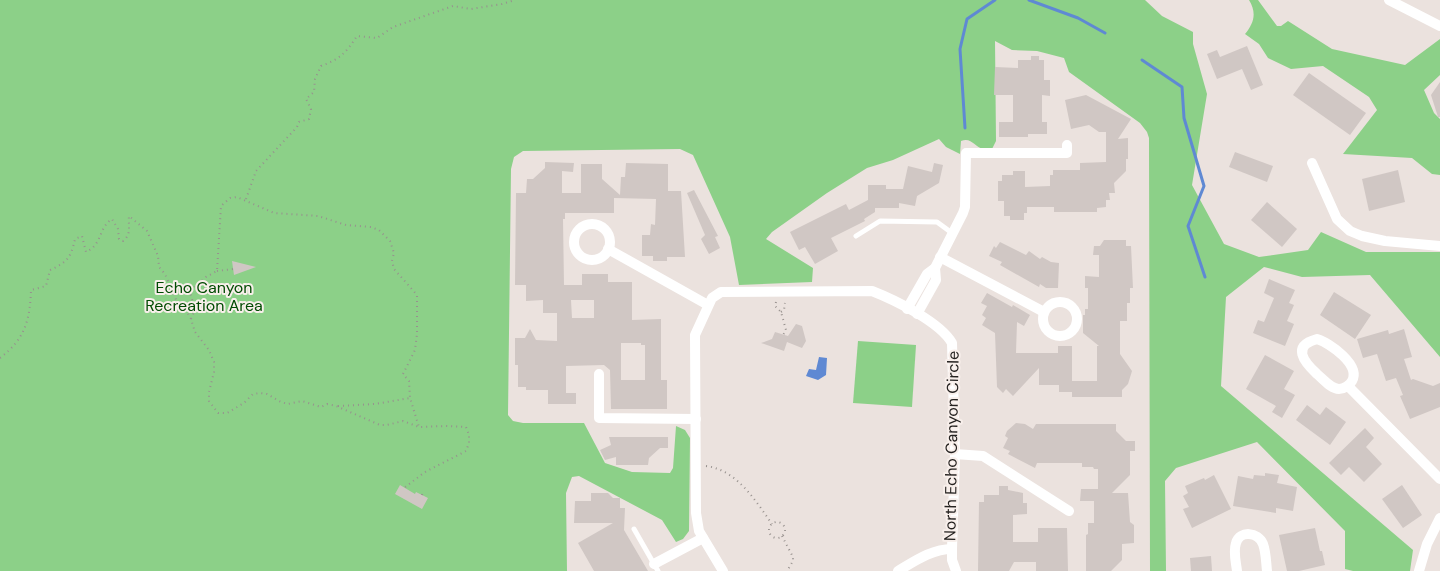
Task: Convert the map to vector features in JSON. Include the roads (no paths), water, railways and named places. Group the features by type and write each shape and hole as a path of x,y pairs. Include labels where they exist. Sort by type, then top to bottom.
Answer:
{"street":[{"path":"1389,0 1440,26"},
{"path":"908,309 927,274 935,268 965,207 966,153 1067,154 1067,145"},
{"path":"1312,163 1337,219 1350,231 1362,236 1385,241 1440,246"},
{"path":"608,249 708,305 695,335 696,513 700,532 723,571"},
{"path":"940,257 1044,312"},
{"path":"917,314 936,280 935,268"},
{"name":"North Echo Canyon Circle","path":"708,305 712,298 721,292 872,291 890,298 945,333 952,343 955,454 952,549 934,551 898,571"},
{"path":"1317,339 1326,341 1350,362 1354,370 1354,379 1348,386 1339,389 1330,386 1307,365 1302,358 1302,349 1308,341 1317,339"},
{"path":"599,374 599,418 696,419"},
{"path":"1348,386 1440,478"},
{"path":"955,454 983,456 1069,511"},
{"path":"1419,571 1427,544 1440,518"},
{"path":"1237,571 1236,542 1242,535 1252,534 1260,537 1264,546 1267,571"},
{"path":"656,567 703,538"},
{"path":"952,549 952,560 956,571"}],"lane":[{"path":"856,236 880,221 937,222 952,233"},
{"path":"634,529 656,567"}],"water":[{"path":"819,357 827,358 826,375 818,380 806,376 809,369 816,370"}],"waterway":[{"path":"965,128 960,49 967,19 995,0"},
{"path":"1029,0 1078,18 1105,33"},
{"path":"1142,60 1182,87 1184,118 1204,186 1188,226 1205,277"}],"park label":[{"name":"Echo Canyon Recreation Area","path":"204,296"}]}
